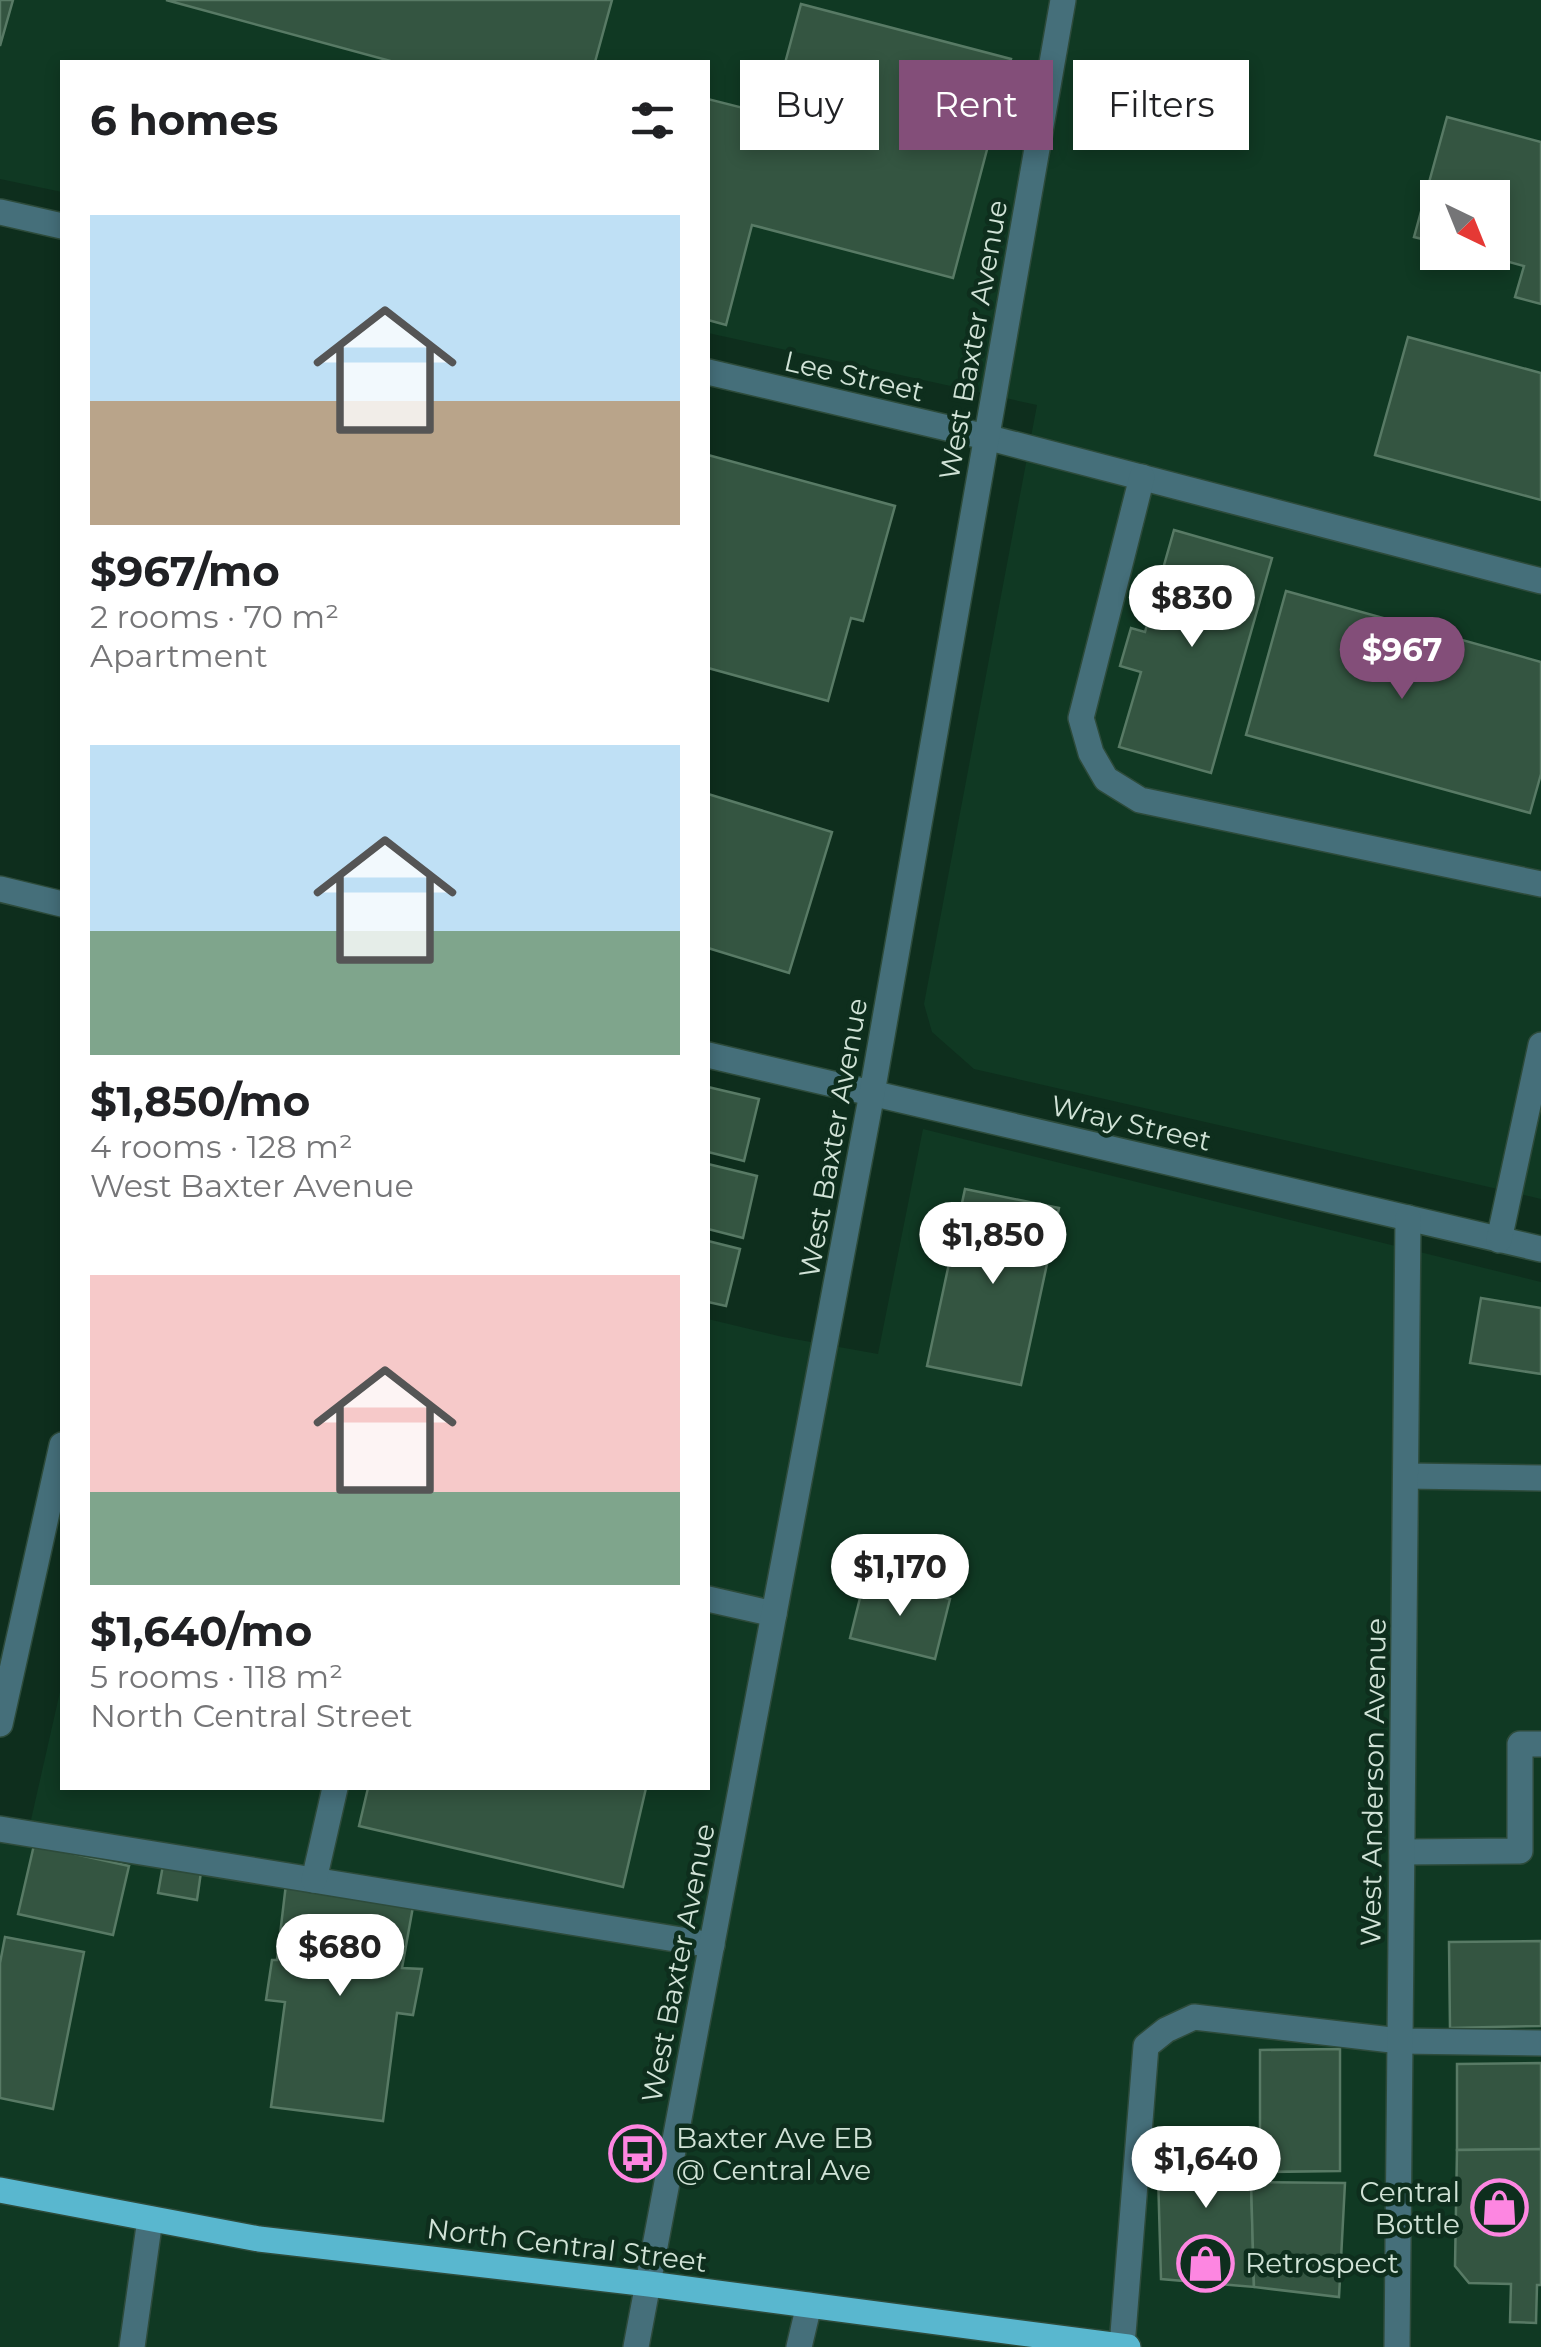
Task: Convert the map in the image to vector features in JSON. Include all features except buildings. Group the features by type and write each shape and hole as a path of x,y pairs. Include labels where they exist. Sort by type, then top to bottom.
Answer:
{"main road":[{"name":"North Central Street","path":"0,2190 259,2239 809,2305 1006,2339 1125,2347"}],"street":[{"name":"West Baxter Avenue","path":"636,2347 872,1093 1064,0"},
{"path":"0,212 60,226"},
{"name":"Lee Street","path":"710,372 986,437 1541,580"},
{"path":"1142,477 1081,718 1091,754 1106,779 1140,800 1541,884"},
{"path":"0,889 60,904"},
{"path":"1500,1240 1541,1046"},
{"name":"Wray Street","path":"710,1055 1541,1249"},
{"name":"West Anderson Avenue","path":"1397,2347 1408,1218"},
{"path":"0,1724 60,1453"},
{"path":"1406,1476 1541,1478"},
{"path":"710,1599 774,1614"},
{"path":"1402,1852 1531,1852 1520,1744 1541,1744"},
{"path":"314,1880 335,1790"},
{"path":"0,1829 712,1945"},
{"path":"1125,2347 1146,2046 1166,2030 1194,2017 1400,2041 1541,2043"},
{"path":"132,2347 150,2219"},
{"path":"798,2347 809,2305"}],"shaded area":[{"path":"0,0 1541,0 1541,1199 974,1069 932,1032 924,1004 1037,405 710,333 710,60 60,60 60,192 0,179"},
{"path":"923,1129 1541,1282 1541,2347 0,2347 0,1832 28,1833 60,1692 60,1790 710,1790 710,1319 878,1354"}],"place":[{"name":"Baxter Ave EB @ Central Ave","path":"637,2154"},
{"name":"Central Bottle","path":"1499,2208"},
{"name":"Retrospect","path":"1206,2263"}]}
